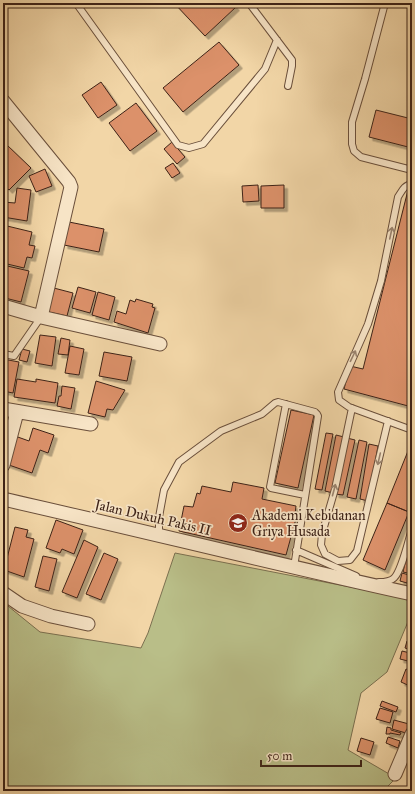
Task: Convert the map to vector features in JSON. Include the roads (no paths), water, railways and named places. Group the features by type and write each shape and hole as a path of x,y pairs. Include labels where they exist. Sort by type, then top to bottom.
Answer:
{"street":[{"path":"3,101 69,182 71,187 41,317"},
{"path":"3,306 41,317 160,344"},
{"path":"3,409 91,424"},
{"path":"3,465 17,412"},
{"name":"Jalan Dukuh Pakis II","path":"3,499 159,534 294,568 412,594"},
{"path":"3,592 22,606 51,616 88,624"},
{"path":"395,774 412,734"}],"lane":[{"path":"76,3 178,145 189,148 203,144 265,69 277,40"},
{"path":"248,3 292,60 288,86"},
{"path":"385,3 352,122 352,144 354,152 361,157 412,170"},
{"path":"412,184 403,189 398,197 381,281 368,324 338,392 339,400 352,408 412,430"},
{"path":"3,354 14,356 41,317"},
{"path":"159,534 159,517 164,490 179,462 221,431 262,414 276,402 286,404 315,412 318,416 294,568"},
{"path":"286,404 270,487 305,495"},
{"path":"352,408 335,489 322,534 321,545 325,554 338,561 350,560 357,551 388,421"},
{"path":"296,550 356,576 377,582 384,582 392,580 395,576 412,529"}],"place":[{"name":"Akademi Kebidanan Griya Husada","path":"238,523"}]}
